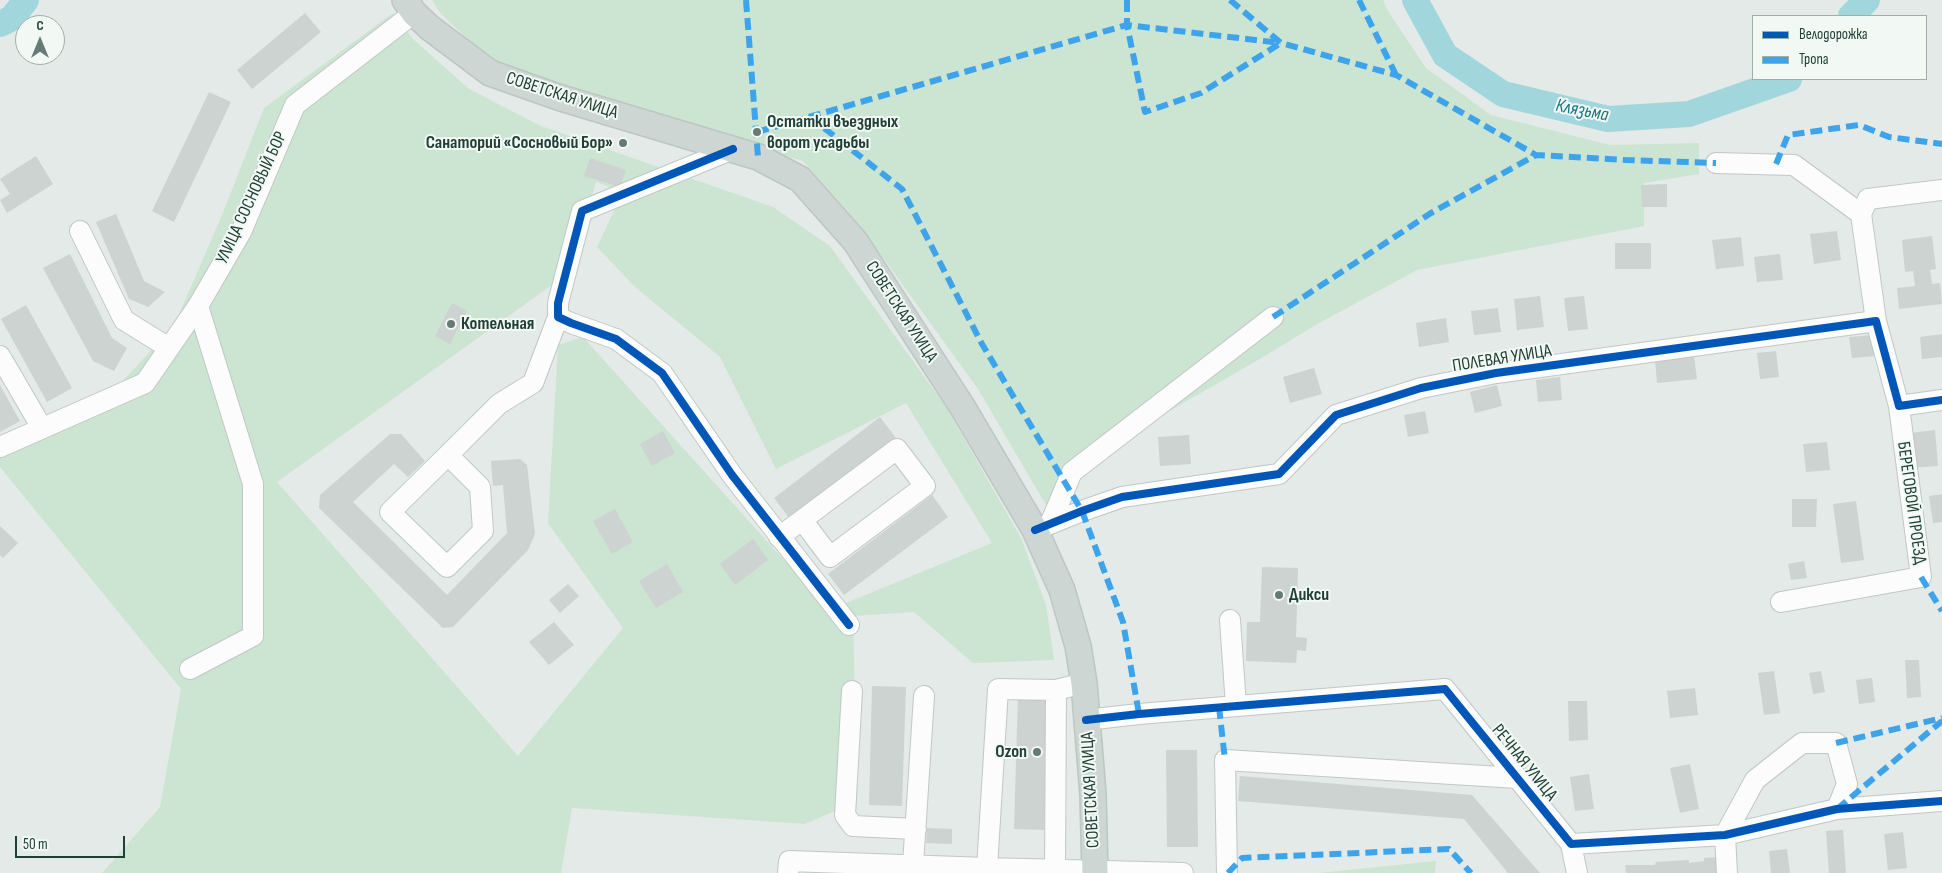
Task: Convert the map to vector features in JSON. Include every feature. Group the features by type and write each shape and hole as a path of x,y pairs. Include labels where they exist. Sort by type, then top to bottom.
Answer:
{"main road":[{"name":"СОВЕТСКАЯ УЛИЦА","path":"410,7 430,28 490,73 561,98 758,157 800,178 855,241 1043,527 1078,646 1084,683 1093,794 1095,871"}],"street":[{"name":"УЛИЦА СОСНОВЫЙ БОР","path":"0,447 145,382 198,306 241,232 295,104 410,7"},
{"path":"448,455 480,486 484,530 447,567 390,512 499,404 533,383 558,317 558,303 582,211 733,149"},
{"path":"1716,163 1794,165 1861,214"},
{"path":"1942,190 1868,199 1861,214 1876,321 1898,406 1942,400"},
{"path":"80,231 124,320 169,348"},
{"path":"190,669 253,636 253,484 198,306"},
{"path":"558,317 616,338 662,373 732,475 849,625"},
{"path":"1043,527 1072,472 1274,317"},
{"name":"ПОЛЕВАЯ УЛИЦА","path":"1043,527 1122,497 1279,474 1336,415 1421,388 1496,373 1876,321"},
{"path":"0,356 42,428"},
{"name":"БЕРЕГОВОЙ ПРОЕЗД","path":"1781,602 1921,578 1898,406"},
{"path":"779,537 897,449 925,486 830,557 802,520"},
{"path":"1230,620 1236,706"},
{"path":"987,868 998,689 1056,690 1084,683"},
{"name":"РЕЧНАЯ УЛИЦА","path":"1086,720 1445,689 1571,844"},
{"path":"852,690 844,815 852,826 916,829"},
{"path":"1055,869 1056,690"},
{"path":"913,865 924,696"},
{"path":"1728,873 1725,835 1755,780 1802,743 1836,743 1847,784 1837,809"},
{"path":"1227,873 1225,760 1517,778"},
{"path":"1577,873 1571,844 1725,835 1837,809 1942,801"},
{"path":"788,873 789,861 987,868 1017,871 1055,869 1183,873"}],"green space":[{"path":"432,0 1383,0 1388,11 1426,68 1491,115 1610,145 1699,143 1699,174 1644,183 1644,226 1417,270 1314,326 1164,414 1095,458 1046,505 978,389 858,223 803,161 495,65 441,14"},
{"path":"393,13 413,39 469,89 541,126 773,207 830,246 946,407 1021,538 1046,605 1054,660 973,663 914,612 853,616 857,801 805,824 572,808 561,873 102,873 160,807 181,689 0,467 0,453 103,402 174,326 222,215 264,108","holes":["596,182 623,192 597,247 634,286 720,357 776,469 906,403 992,543 829,610 583,337 558,345 548,523 623,628 518,756 277,482 570,272"]},
{"path":"1436,861 1435,873 1319,873"}],"building":[{"path":"305,13 321,32 252,89 237,70"},
{"path":"209,92 231,102 174,222 152,211"},
{"path":"36,156 53,184 7,213 0,200 10,194 0,179"},
{"path":"590,158 626,170 620,187 584,176"},
{"path":"1667,184 1667,207 1642,207 1641,185"},
{"path":"116,214 144,281 165,292 148,307 129,299 96,222"},
{"path":"1837,231 1841,260 1814,264 1810,234"},
{"path":"1932,236 1936,269 1930,270 1932,284 1940,283 1942,304 1899,309 1897,288 1915,286 1913,271 1905,272 1902,240"},
{"path":"1741,237 1744,266 1716,269 1712,240"},
{"path":"1615,243 1651,243 1651,269 1615,269"},
{"path":"70,254 112,338 127,348 114,371 93,361 43,268"},
{"path":"1780,254 1783,280 1757,282 1754,257"},
{"path":"1540,296 1544,327 1517,330 1514,299"},
{"path":"1584,296 1588,329 1568,331 1564,298"},
{"name":"Котельная","path":"452,303 467,311 450,344 435,336"},
{"path":"26,305 72,388 47,402 1,319"},
{"path":"1498,308 1501,332 1474,335 1471,311"},
{"path":"1446,318 1449,342 1419,347 1416,323"},
{"path":"1942,334 1942,357 1922,359 1920,337"},
{"path":"1873,335 1876,356 1852,358 1849,337"},
{"path":"1776,351 1779,377 1760,379 1757,353"},
{"path":"1694,356 1697,379 1657,383 1655,360"},
{"path":"1314,368 1322,394 1290,403 1283,377"},
{"path":"1560,377 1562,400 1538,402 1536,380"},
{"path":"0,385 20,421 0,432"},
{"path":"1497,385 1502,406 1475,413 1470,392"},
{"path":"1425,411 1429,433 1408,437 1404,415"},
{"path":"880,417 896,438 790,519 774,498"},
{"path":"1935,430 1938,466 1909,468 1910,433"},
{"path":"663,431 675,453 652,466 640,444"},
{"path":"390,434 401,434 425,461 408,477 394,464 353,502 447,595 507,533 503,485 493,486 491,461 520,459 527,465 535,534 528,550 453,627 443,628 319,508 320,495"},
{"path":"1189,435 1191,464 1160,466 1158,437"},
{"path":"1827,442 1830,470 1806,472 1803,444"},
{"path":"1942,494 1942,522 1933,523 1929,496"},
{"path":"932,495 948,517 844,595 828,574"},
{"path":"1792,499 1817,499 1816,527 1792,527"},
{"path":"1856,501 1864,560 1841,563 1833,504"},
{"path":"615,509 633,542 612,554 593,521"},
{"path":"0,526 18,543 3,558 0,555"},
{"path":"753,539 768,560 735,585 720,564"},
{"path":"1804,561 1807,578 1791,580 1788,564"},
{"path":"667,564 683,592 656,608 639,581"},
{"name":"Дикси","path":"1262,567 1298,568 1296,637 1307,638 1306,651 1297,650 1296,663 1246,661 1247,622 1260,622"},
{"path":"568,584 579,596 560,613 549,600"},
{"path":"554,622 574,645 549,665 529,642"},
{"path":"1905,660 1919,660 1921,697 1907,698"},
{"path":"1774,671 1780,713 1764,715 1758,673"},
{"path":"1821,671 1825,692 1813,694 1809,673"},
{"path":"1872,678 1875,702 1859,704 1856,680"},
{"path":"872,686 906,687 902,806 869,805"},
{"path":"1695,688 1698,715 1670,718 1667,691"},
{"path":"1018,693 1048,694 1044,830 1014,829"},
{"path":"1568,701 1587,701 1588,740 1569,741"},
{"path":"1166,750 1197,750 1198,847 1167,847"},
{"path":"1690,764 1699,809 1680,813 1670,768"},
{"path":"1589,774 1594,809 1575,811 1570,777"},
{"path":"1240,776 1472,795 1540,873 1508,873 1464,819 1238,801"},
{"path":"927,828 952,829 952,844 926,843"},
{"path":"1843,830 1846,873 1829,873 1826,831"},
{"path":"1903,832 1907,868 1888,870 1884,834"},
{"path":"1787,849 1790,873 1771,873 1769,851"},
{"path":"1719,857 1724,873 1626,873 1625,865 1655,865 1656,862 1689,860 1689,863 1704,861 1704,858"}],"waterway":[{"name":"Клязьма","path":"0,24 12,18 26,0"},
{"name":"Клязьма","path":"1415,0 1445,55 1503,94 1608,119 1689,114 1786,80"},
{"name":"Клязьма","path":"1852,15 1867,0"}],"marked path":[{"path":"746,0 758,157"},
{"path":"1127,0 1127,25 1145,112 1201,93 1281,43"},
{"path":"1230,0 1281,43 1396,75 1536,155"},
{"path":"1359,0 1396,75"},
{"path":"757,132 1127,25 1281,43"},
{"path":"810,117 902,189 982,344 1082,511 1123,622 1139,714"},
{"path":"1776,164 1788,135 1859,125 1889,137 1942,144"},
{"path":"1273,317 1431,213 1536,155 1716,163"},
{"path":"1921,577 1942,611"},
{"path":"1219,707 1225,760"},
{"path":"1836,743 1942,718"},
{"path":"1837,809 1942,721"},
{"path":"1228,873 1242,858 1449,849 1471,873"}],"cycle path":[{"path":"733,149 582,211 558,303 558,317 616,339 662,373 732,475 849,625"},
{"path":"1035,530 1122,497 1279,474 1336,415 1421,388 1496,373 1876,321 1899,406 1942,400"},
{"path":"1086,720 1445,689 1571,844 1725,835 1837,809 1942,801"}],"place":[{"name":"Остатки въездных ворот усадьбы","path":"757,132"},
{"name":"Санаторий «Сосновый Бор»","path":"623,143"},
{"name":"Котельная","path":"451,324"},
{"name":"Дикси","path":"1279,595"},
{"name":"Ozon","path":"1037,752"}]}
